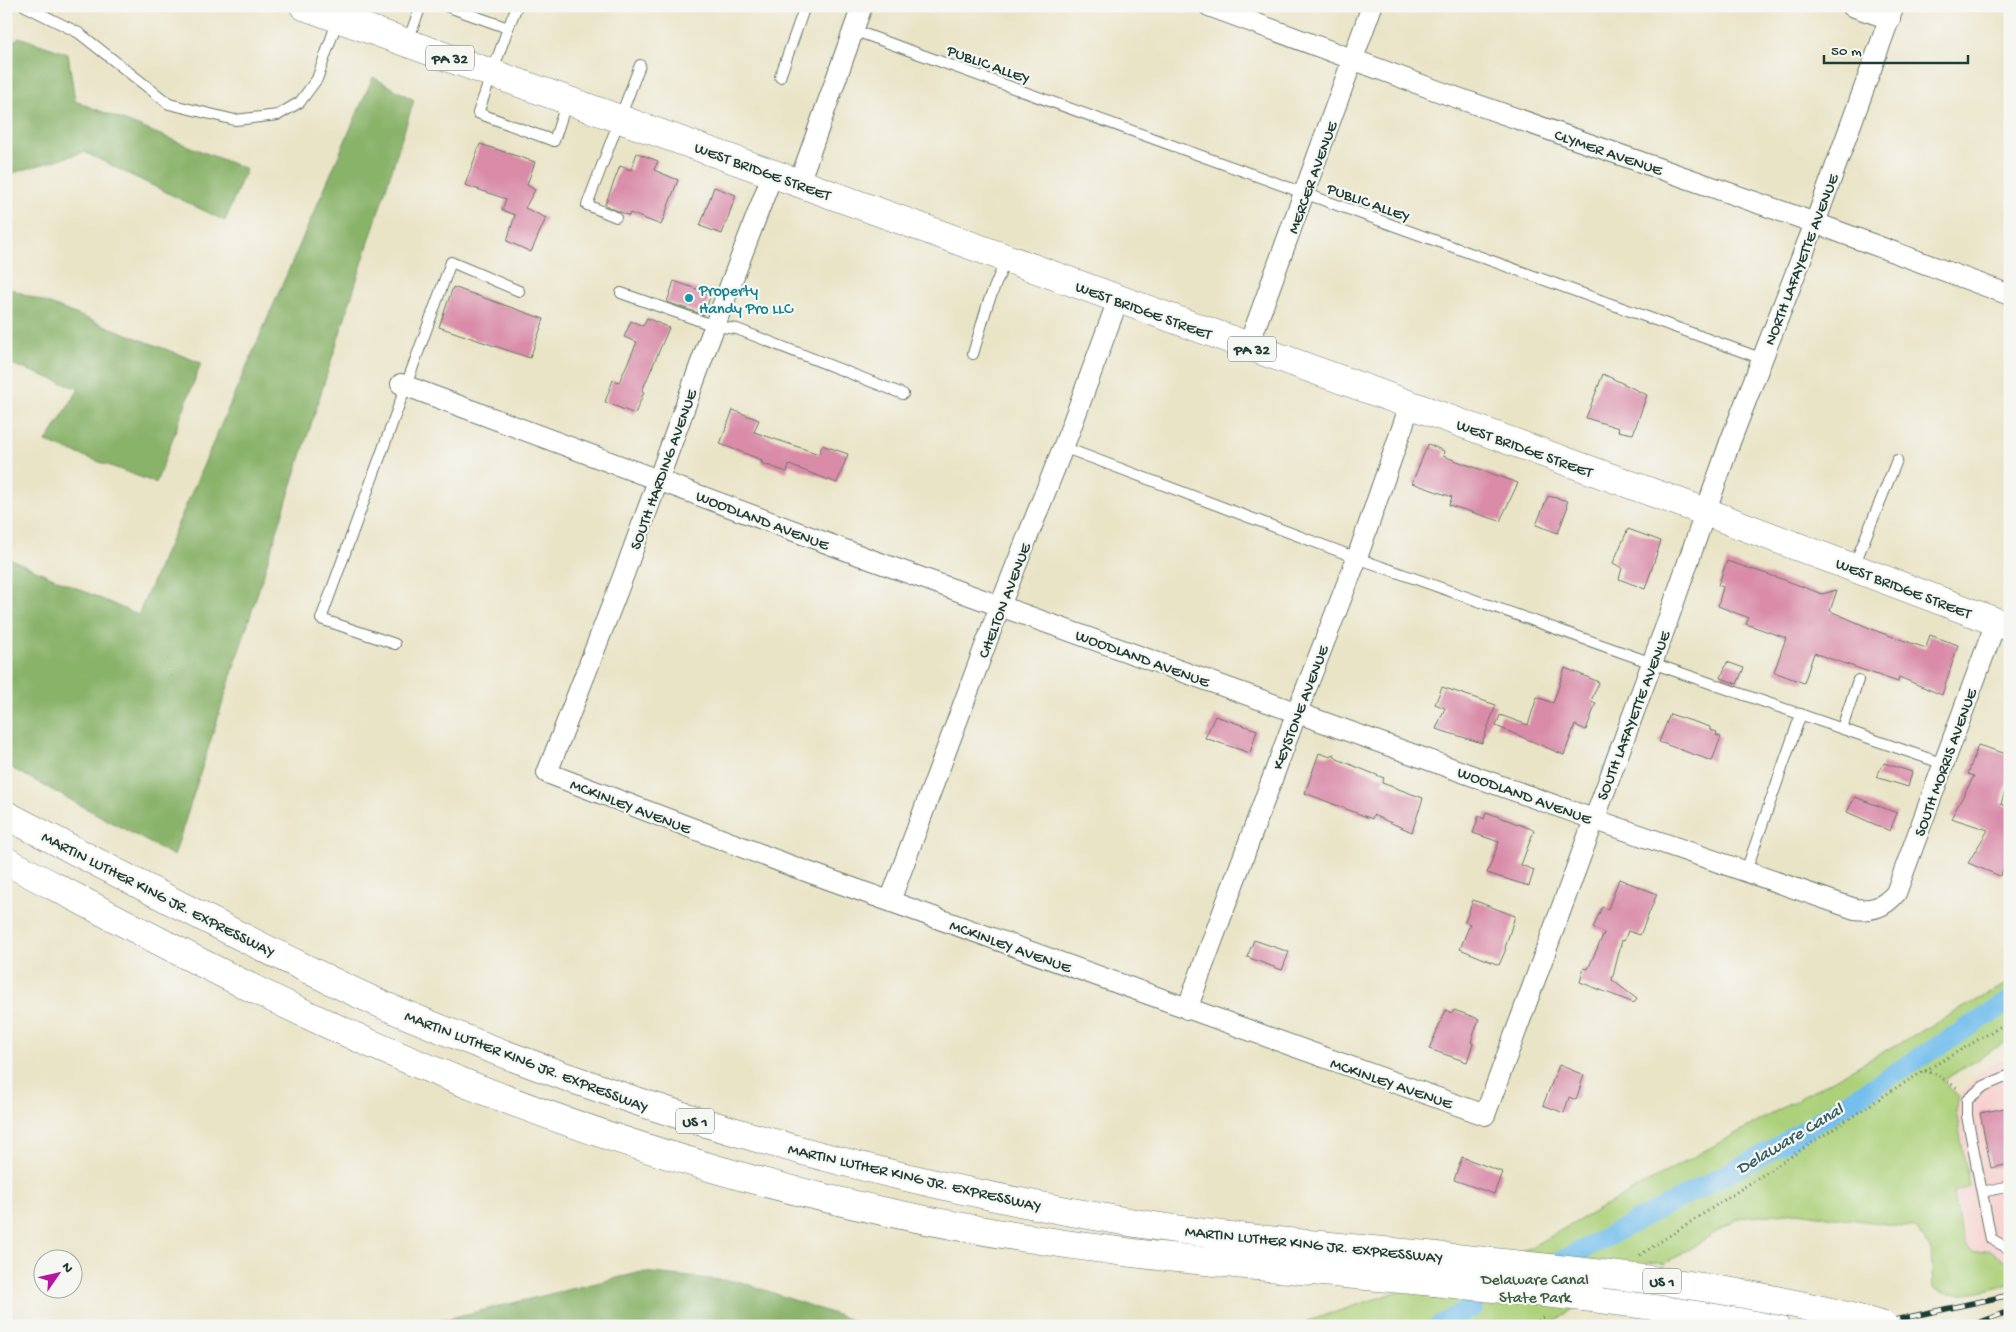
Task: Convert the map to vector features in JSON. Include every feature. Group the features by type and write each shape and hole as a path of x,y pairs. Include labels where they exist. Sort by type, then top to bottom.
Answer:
{"main road":[{"name":"WEST BRIDGE STREET","path":"304,6 773,173 1248,348 1706,512 2003,624"},
{"name":"MARTIN LUTHER KING JR. EXPRESSWAY","path":"6,815 251,941 402,1014 532,1064 664,1111 730,1131 862,1166 1068,1211 1435,1269 1776,1326"},
{"name":"MARTIN LUTHER KING JR. EXPRESSWAY","path":"6,861 259,992 387,1051 584,1127 719,1170 854,1204 992,1232 1149,1255 1435,1269 1604,1274 1712,1288 1818,1309 1884,1326"}],"street":[{"path":"799,183 862,6"},
{"name":"CLYMER AVENUE","path":"1209,6 1815,223 2010,295"},
{"name":"MERCER AVENUE","path":"1248,348 1372,6"},
{"path":"1852,6 1892,12"},
{"name":"NORTH LAFAYETTE AVENUE","path":"1706,512 1892,12"},
{"name":"SOUTH HARDING AVENUE","path":"550,765 624,574 773,173"},
{"name":"CHELTON AVENUE","path":"890,901 1000,606 1063,447 1118,300"},
{"name":"WOODLAND AVENUE","path":"404,385 1000,606 1855,909 1868,911 1880,907 1889,901"},
{"name":"KEYSTONE AVENUE","path":"1188,1009 1297,712 1357,558 1410,405"},
{"name":"SOUTH LAFAYETTE AVENUE","path":"1485,1115 1706,512"},
{"name":"SOUTH MORRIS AVENUE","path":"1889,901 1896,893 1944,764 2003,624"},
{"name":"MCKINLEY AVENUE","path":"550,765 547,773 890,901 1485,1115"}],"lane":[{"path":"25,6 79,33 169,104 235,120 278,115 300,102 317,79 338,18"},
{"path":"407,43 421,6"},
{"path":"446,6 508,28"},
{"path":"517,6 478,113 554,141 567,100"},
{"path":"780,77 805,6"},
{"name":"PUBLIC ALLEY","path":"853,30 1763,359"},
{"path":"616,216 587,205 640,65"},
{"path":"973,354 988,303 1006,258"},
{"path":"395,644 321,619 404,385 451,262 520,291"},
{"path":"621,293 715,326 737,329 903,394"},
{"path":"1063,447 1357,558 1944,764"},
{"path":"1853,568 1897,460"},
{"path":"1842,728 1858,680"},
{"path":"1746,871 1801,714"},
{"path":"2010,1075 1984,1086 1967,1100 1967,1116 1991,1239 2010,1249"},
{"path":"1982,1192 2010,1186"}],"path":[{"path":"1639,1255 1924,1071 2010,1021"},
{"path":"1924,1071 1936,1074 1950,1082 1967,1100"},
{"path":"1530,1326 1547,1315"}],"shaded area":[{"path":"2010,1057 2010,1264 1996,1253 1987,1249 1973,1252 1965,1243 1955,1192 1969,1188 1971,1184 1957,1111 1960,1095 1983,1069"}],"green space":[{"path":"19,37 68,54 75,101 246,169 225,221 84,152 6,175 6,47"},
{"path":"373,77 414,100 174,856 6,765 6,557 138,615"},
{"path":"6,287 201,363 156,483 46,442 79,389 6,362"},
{"name":"Delaware Canal State Park","path":"2010,982 2010,1039 1942,1081 1959,1096 1956,1111 1969,1185 1954,1192 1960,1228 1965,1244 1973,1253 1989,1250 2008,1263 2010,1266 2010,1284 1971,1292 1950,1293 1941,1291 1933,1288 1931,1248 1916,1228 1797,1212 1739,1218 1665,1264 1649,1262 1546,1326 1293,1326 1527,1249"},
{"path":"642,1272 741,1282 869,1326 417,1326"}],"building":[{"path":"480,144 535,162 527,185 535,190 525,208 546,218 531,252 507,241 515,215 502,210 506,199 465,185"},
{"path":"637,153 658,161 654,170 678,180 661,225 630,213 629,216 605,205 620,166 631,170"},
{"path":"714,187 736,195 722,234 700,226"},
{"name":"Property Handy Pro LLC","path":"674,281 711,294 704,315 667,302"},
{"path":"453,287 544,319 530,358 439,327"},
{"path":"647,318 669,328 642,391 644,392 635,414 605,402 613,380 619,382 637,342 624,337 631,321 643,326"},
{"path":"1603,374 1647,395 1633,434 1618,431 1619,428 1586,418"},
{"path":"733,410 759,420 754,432 819,454 822,445 848,454 837,483 789,465 787,472 761,463 762,460 720,444"},
{"path":"1428,444 1444,451 1443,456 1518,483 1500,521 1449,505 1452,497 1412,483"},
{"path":"1548,496 1568,501 1558,533 1536,525"},
{"path":"1628,529 1661,541 1645,589 1619,579 1622,568 1613,563"},
{"path":"1727,561 1822,594 1837,590 1830,611 1879,632 1926,648 1930,635 1958,645 1942,695 1899,677 1898,682 1814,653 1804,683 1774,672 1786,638 1746,624 1749,618 1718,606 1723,587 1718,585"},
{"path":"1727,662 1744,668 1737,684 1721,678"},
{"path":"1565,668 1599,682 1591,701 1596,703 1586,730 1575,725 1564,755 1496,726 1500,715 1528,725 1537,697 1553,703"},
{"path":"1442,687 1496,705 1482,743 1436,729 1445,708 1435,704"},
{"path":"1670,714 1710,727 1710,730 1717,732 1716,735 1721,737 1712,761 1659,742"},
{"path":"1215,716 1257,730 1250,753 1205,738"},
{"path":"1978,745 2010,755 2010,775 2001,804 2010,807 2010,854 2000,876 1968,863 1988,830 1951,818 1974,776 1968,774"},
{"path":"1319,753 1328,756 1334,754 1337,759 1384,778 1382,783 1423,798 1412,832 1373,815 1372,819 1305,793"},
{"path":"1884,763 1912,772 1908,787 1876,777"},
{"path":"1855,797 1897,813 1890,831 1847,812"},
{"path":"1486,812 1534,830 1521,865 1534,870 1529,886 1487,873 1499,842 1473,833 1479,816 1484,819"},
{"path":"1619,879 1657,894 1640,935 1628,931 1624,941 1622,940 1612,980 1637,999 1634,1003 1580,982 1584,968 1588,969 1604,933 1593,928 1602,907 1608,909"},
{"path":"1473,900 1515,916 1506,949 1499,965 1460,949 1470,924 1465,922"},
{"path":"1254,940 1289,952 1282,970 1247,957"},
{"path":"1446,1010 1452,1013 1454,1010 1479,1019 1471,1042 1473,1043 1467,1062 1429,1049"},
{"path":"1559,1065 1584,1075 1576,1100 1569,1097 1564,1113 1543,1105"},
{"path":"2010,1107 2010,1164 1991,1168 1980,1113"},
{"path":"1462,1157 1502,1172 1494,1194 1454,1180"}],"waterway":[{"name":"Delaware Canal","path":"1561,1261 1774,1149 2010,1001"},
{"name":"Delaware Canal","path":"1438,1326 1473,1307"}],"railway":[{"path":"1867,1326 2010,1295"},
{"path":"1970,1326 2010,1311"}],"place":[{"name":"Property Handy Pro LLC","path":"689,298"}]}
